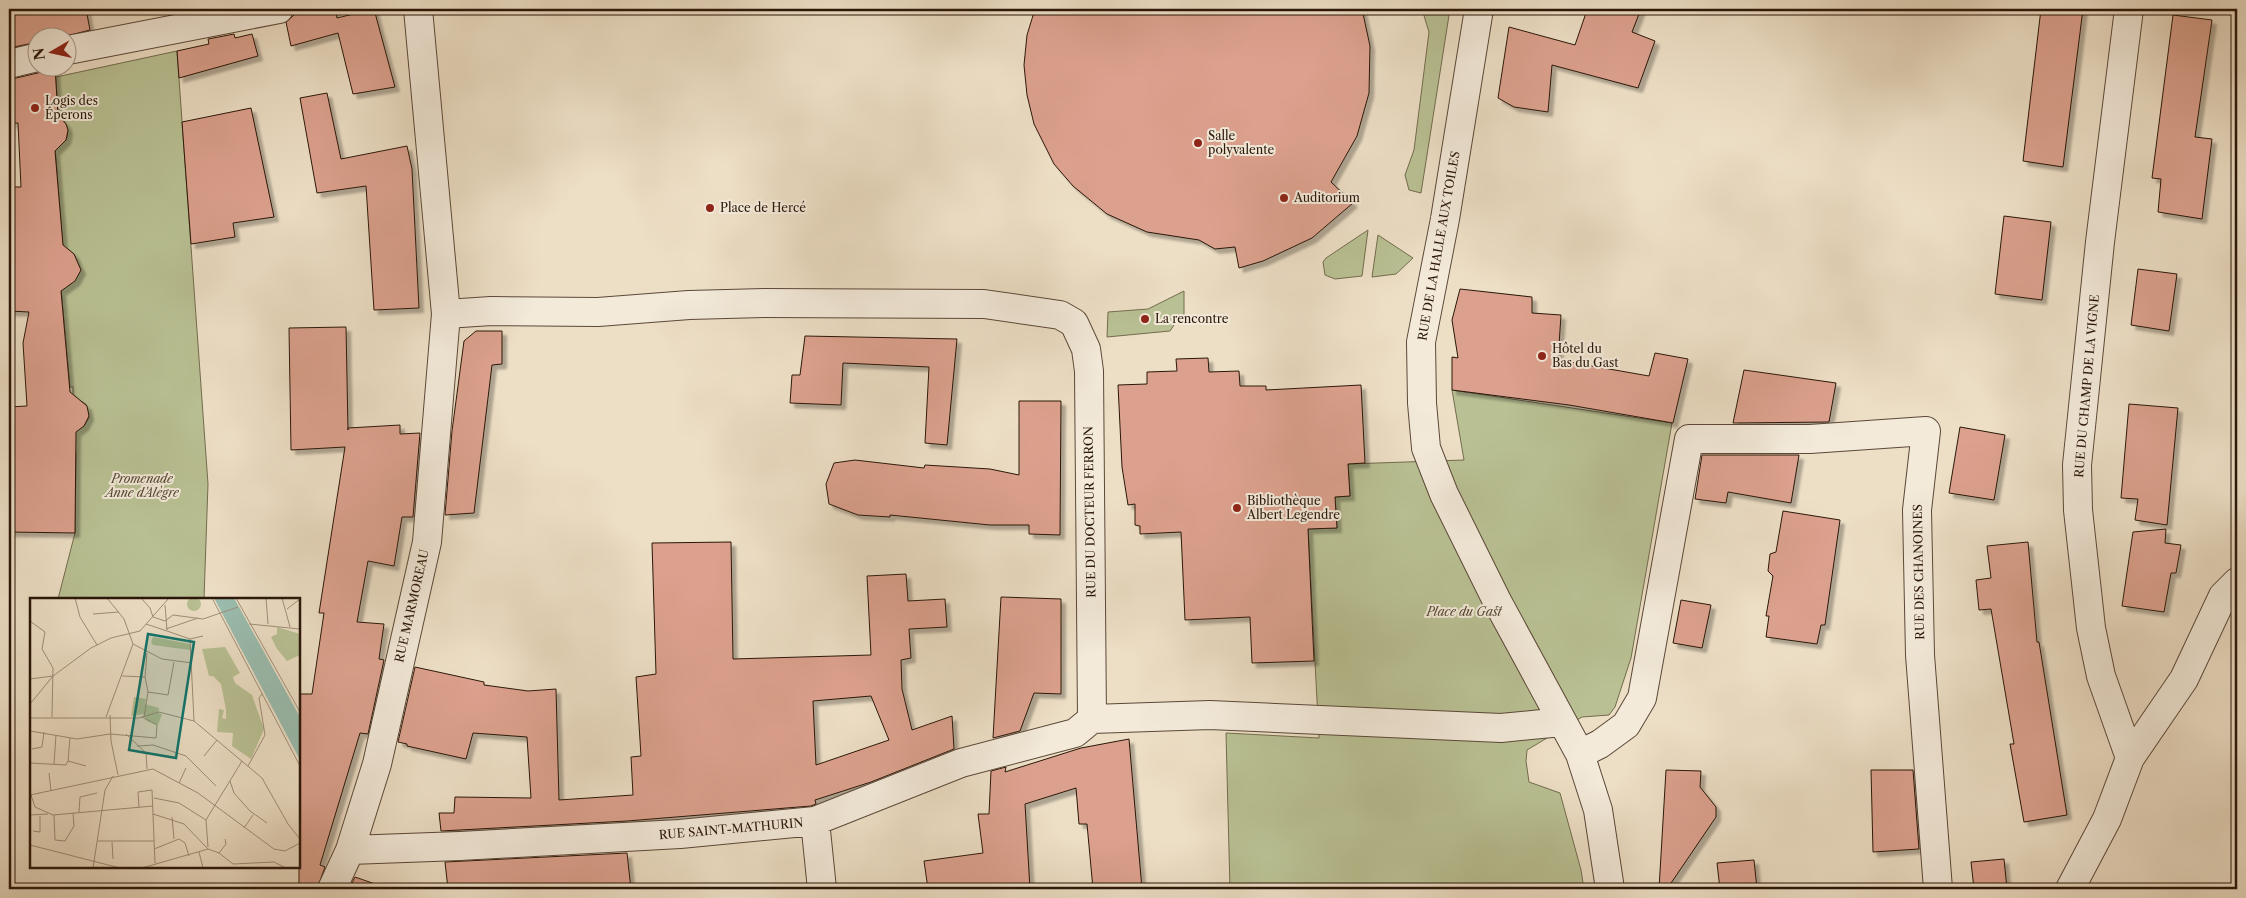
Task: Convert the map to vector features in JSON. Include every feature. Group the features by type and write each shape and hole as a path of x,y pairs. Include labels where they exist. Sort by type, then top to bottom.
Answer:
{"street":[{"path":"78,48 279,9"},
{"path":"418,9 446,314"},
{"name":"RUE DE LA HALLE AUX TOILES","path":"1479,9 1446,219 1421,342 1422,403 1426,448 1444,494 1497,601 1580,754 1598,810 1610,889"},
{"name":"RUE DU CHAMP DE LA VIGNE","path":"2129,9 2100,242 2077,465 2078,510 2091,628 2101,676 2130,758"},
{"path":"9,64 28,60"},
{"name":"RUE DU DOCTEUR FERRON","path":"446,314 598,312 690,305 764,303 984,304 1060,315 1074,323 1086,349 1088,371 1092,719"},
{"name":"RUE MARMOREAU","path":"332,889 350,850 377,764 427,542 446,314"},
{"name":"RUE DES CHANOINES","path":"1580,754 1600,744 1626,725 1642,698 1690,439 1810,439 1926,431 1917,510 1920,655 1938,889"},
{"path":"2070,889 2108,819 2130,758 2184,679 2223,596 2237,582"},
{"path":"1092,719 1210,715 1501,728 1562,722"},
{"name":"RUE SAINT-MATHURIN","path":"350,850 680,834 815,822 961,763 1076,733 1092,719"},
{"path":"815,822 822,889"}],"green space":[{"path":"1422,9 1450,9 1421,193 1409,190 1405,175 1414,150 1429,32"},
{"name":"Promenade Anne d'Alègre","path":"177,51 208,484 204,598 58,598 75,533 76,453 73,431 84,426 89,418 86,404 73,397 73,387 70,387 61,288 80,268 74,254 63,248 55,147 66,140 68,130 64,121 58,116 56,78 78,78 78,72"},
{"path":"1368,230 1362,276 1335,279 1325,275 1323,262 1326,258"},
{"path":"1378,235 1413,258 1396,274 1372,277"},
{"path":"1184,291 1184,319 1178,319 1170,331 1107,337 1108,312 1148,309"},
{"name":"Place du Gast","path":"1452,390 1672,423 1631,658 1615,707 1609,715 1582,717 1527,750 1526,761 1529,782 1560,793 1581,870 1584,889 1230,889 1226,733 1319,738 1308,529 1337,528 1335,497 1350,496 1348,464 1464,460"}],"building":[{"path":"9,9 86,9 90,30 78,33 78,28 28,28 28,44 9,48"},
{"path":"294,9 335,9 337,18 374,9 395,87 353,94 338,33 291,46 286,22 294,15"},
{"name":"Salle polyvalente","path":"1035,9 1362,9 1370,46 1369,93 1357,136 1331,182 1353,203 1312,238 1263,261 1239,268 1235,247 1215,249 1199,240 1147,232 1107,214 1073,186 1054,164 1034,124 1027,95 1024,65 1027,35"},
{"path":"1641,9 1632,32 1655,41 1638,88 1552,65 1548,112 1514,107 1498,98 1509,27 1575,45 1587,10"},
{"path":"2041,9 2083,9 2063,167 2023,161"},
{"path":"2173,15 2212,20 2195,137 2212,139 2202,219 2158,212 2161,179 2152,178"},
{"path":"234,34 235,38 252,34 258,56 179,78 177,51 209,44 208,39"},
{"path":"28,75 28,78 56,78 58,115 66,124 68,130 66,140 55,151 63,245 74,254 81,270 75,281 61,291 70,392 87,406 89,416 84,426 76,432 75,533 9,532 9,407 27,406 23,343 29,312 9,311 9,187 21,187 18,123 12,123 12,79"},
{"path":"327,93 341,159 407,146 412,169 419,308 374,310 366,186 317,193 300,98"},
{"path":"251,108 274,217 233,223 235,237 191,244 182,122"},
{"path":"2004,216 2051,222 2042,300 1995,294"},
{"path":"2138,269 2177,274 2169,331 2131,325"},
{"name":"Hôtel du Bas du Gast","path":"1460,289 1532,297 1532,313 1561,315 1558,360 1649,376 1655,353 1688,359 1673,423 1569,405 1452,390 1452,357 1458,358 1452,320"},
{"path":"346,327 348,430 348,428 400,425 400,434 420,433 413,517 402,517 394,566 368,561 357,622 384,624 379,659 384,660 368,734 360,733 320,865 325,867 317,889 299,889 300,694 312,694 324,613 319,613 345,447 291,450 289,328"},
{"path":"476,331 502,331 502,364 492,365 474,513 445,515 452,431 464,341"},
{"path":"805,336 957,339 947,445 925,443 929,367 843,363 841,405 790,403 792,375 800,375"},
{"name":"Bibliothèque Albert Legendre","path":"1208,358 1209,372 1239,371 1240,386 1266,386 1266,390 1361,385 1365,463 1348,464 1350,496 1335,497 1337,528 1308,529 1314,661 1252,663 1250,617 1185,620 1181,532 1140,534 1140,526 1135,525 1135,504 1128,505 1122,467 1118,385 1147,384 1147,372 1177,371 1176,359"},
{"path":"1744,370 1836,383 1829,422 1733,423"},
{"path":"1019,401 1061,401 1060,535 1029,534 1029,525 990,525 890,515 890,517 858,515 829,504 826,484 834,463 855,460 924,468 925,465 990,469 1019,475"},
{"path":"2129,404 2178,408 2167,525 2135,520 2138,499 2121,498"},
{"path":"1960,427 2005,435 1994,500 1949,493"},
{"path":"1702,455 1799,455 1791,503 1728,492 1726,503 1695,499"},
{"path":"1783,511 1840,520 1825,625 1821,625 1817,644 1766,637 1769,616 1766,616 1773,576 1768,571 1770,554 1776,552"},
{"path":"2166,529 2165,543 2181,545 2176,573 2171,573 2164,612 2122,606 2133,532"},
{"path":"731,542 733,659 871,655 867,576 906,574 908,601 945,599 947,627 909,629 911,658 901,660 902,689 912,730 952,716 954,749 871,782 815,800 816,804 811,806 627,821 441,831 439,813 454,813 455,797 531,798 527,737 473,733 466,759 407,746 407,744 398,742 415,667 484,682 484,685 528,691 556,689 559,800 633,795 631,757 641,756 636,677 656,674 652,543","holes":["871,696 889,740 816,765 813,701"]},
{"path":"2028,542 2037,642 2039,642 2067,815 2024,822 2010,744 2014,744 1991,609 1979,610 1976,580 1991,578 1987,546"},
{"path":"1001,597 1061,599 1061,694 1034,693 1020,731 993,738"},
{"path":"1681,600 1711,605 1702,648 1673,643"},
{"path":"1129,739 1142,889 1093,889 1087,824 1079,824 1076,788 1025,804 1030,889 928,889 924,861 983,853 978,814 989,814 991,771 1006,767 1005,772 1081,748"},
{"path":"1666,770 1701,771 1700,787 1716,807 1716,817 1667,889 1659,889"},
{"path":"1871,770 1913,770 1919,849 1873,852"},
{"path":"627,853 631,889 448,889 445,862"},
{"path":"2004,859 2007,889 1974,889 1971,862"},
{"path":"1754,860 1757,889 1720,889 1717,863"},
{"path":"355,877 378,885 377,889 349,889"}],"place":[{"name":"Logis des Éperons","path":"35,108"},
{"name":"Salle polyvalente","path":"1198,143"},
{"name":"Auditorium","path":"1284,198"},
{"name":"Place de Hercé","path":"710,208"},
{"name":"La rencontre","path":"1145,319"},
{"name":"Hôtel du Bas du Gast","path":"1542,356"},
{"name":"Bibliothèque Albert Legendre","path":"1237,508"}]}
